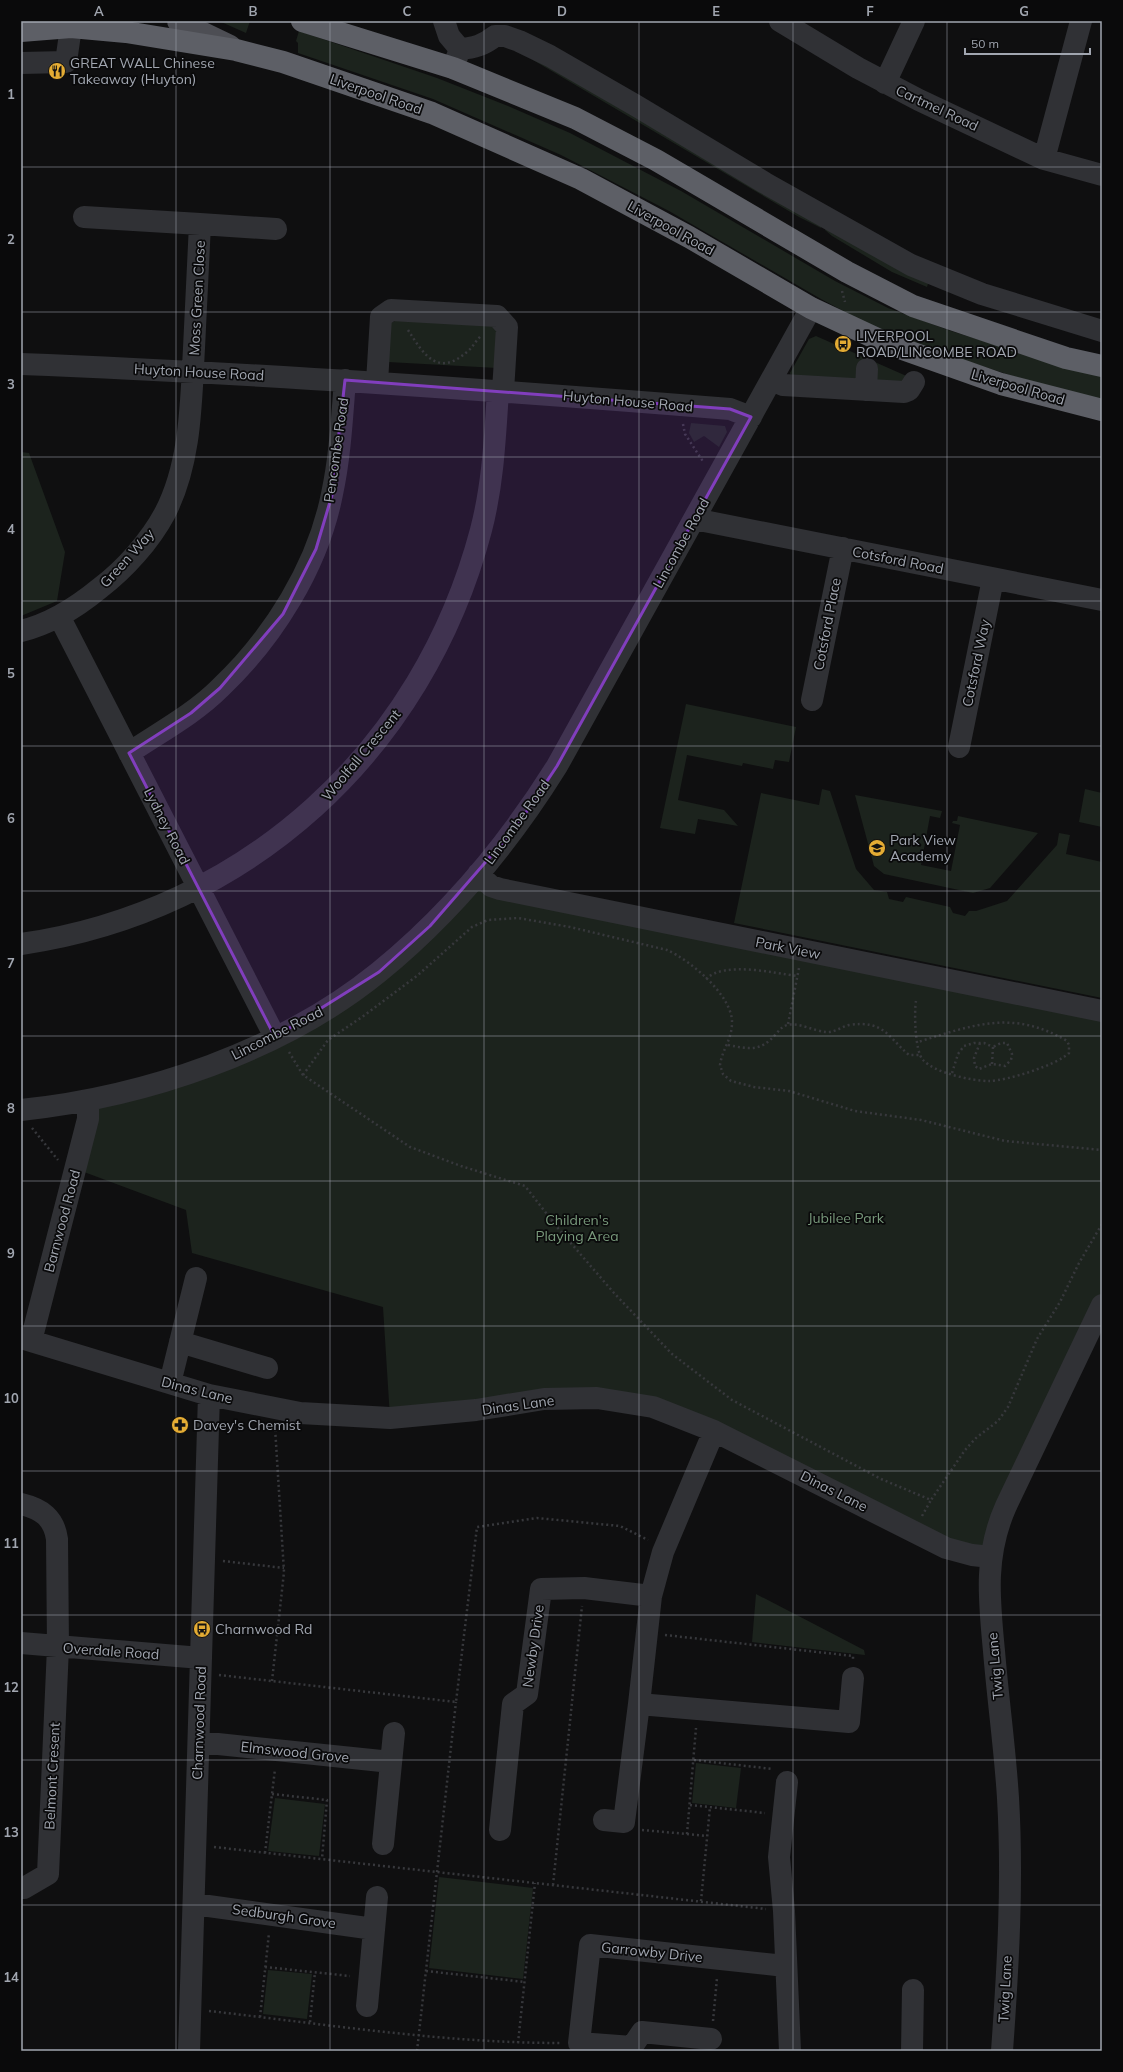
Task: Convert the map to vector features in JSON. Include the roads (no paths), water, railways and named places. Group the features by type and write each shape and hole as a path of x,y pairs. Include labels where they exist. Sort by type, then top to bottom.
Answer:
{"highway":[{"path":"302,21 457,58 656,160 847,272 913,306 1066,358 1102,366"},
{"name":"Liverpool Road","path":"21,31 71,27 148,35 236,50 287,63 432,113 581,178 689,237 811,308 881,341 919,356 1001,384 1102,410"}],"main road":[{"name":"Liverpool Road","path":"178,21 236,50"}],"street":[{"path":"444,21 457,58 473,48 487,43 495,36 505,36 519,41 591,79 765,183 911,265 982,294 1102,331"},
{"name":"Cartmel Road","path":"780,21 885,83 1044,159 1102,174"},
{"path":"885,83 914,21"},
{"path":"1044,159 1082,21"},
{"path":"21,63 66,62 71,27"},
{"name":"Moss Green Close","path":"84,216 276,228"},
{"name":"Moss Green Close","path":"193,372 200,224"},
{"name":"Lincombe Road","path":"26,1117 134,1089 195,1070 239,1054 295,1027 344,997 379,972 430,926 478,874 517,826 553,772 811,308"},
{"path":"378,382 382,317 391,310 497,316 507,327 501,391"},
{"name":"Huyton House Road","path":"21,364 378,382 680,405 730,410 751,417"},
{"name":"Green Way","path":"21,631 59,616 84,601 112,579 145,542 165,513 177,481 185,449 193,372"},
{"path":"772,380 782,385 867,379 904,392 909,390 914,382"},
{"name":"Pencombe Road","path":"129,753 191,712 220,688 247,659 282,614 316,549 332,495 341,430 345,380"},
{"name":"Woolfall Crescent","path":"21,944 66,936 122,921 199,888 243,863 268,846 314,809 349,774 398,713 425,670 452,616 482,528 493,460 501,391"},
{"name":"Cotsford Road","path":"694,519 1102,600"},
{"name":"Cotsford Place","path":"812,700 843,548"},
{"name":"Cotsford Way","path":"959,747 993,579"},
{"name":"Lydney Road","path":"59,616 277,1036"},
{"name":"Park View","path":"478,874 491,886 500,889 1102,1012"},
{"name":"Barnwood Road","path":"26,1340 73,1180 88,1119 88,1100"},
{"path":"170,1383 196,1278"},
{"name":"Twig Lane","path":"1002,2051 1010,1868 1008,1798 989,1594 991,1557 998,1522 1102,1305"},
{"name":"Dinas Lane","path":"26,1340 210,1394 300,1413 390,1418 476,1410 544,1399 597,1398 653,1407 714,1431 946,1548 972,1555 991,1557"},
{"path":"180,1342 267,1368"},
{"name":"Charnwood Road","path":"189,2051 210,1394"},
{"path":"614,1821 639,1704 651,1596 664,1548 714,1431"},
{"path":"21,1504 43,1512 52,1522 56,1530 58,1539 58,1647"},
{"name":"Newby Drive","path":"500,1830 513,1704 527,1694 542,1589 584,1588 651,1596"},
{"name":"Overdale Road","path":"21,1643 201,1665"},
{"name":"Belmont Cresent","path":"21,1888 24,1888 48,1874 58,1647"},
{"path":"639,1704 849,1722 853,1678"},
{"path":"383,1844 394,1733"},
{"name":"Elmswood Grove","path":"199,1742 391,1762"},
{"path":"787,1782 778,1857 784,1911 785,1966 790,2051"},
{"path":"367,2006 377,1898"},
{"name":"Sedburgh Grove","path":"194,1904 374,1929"},
{"name":"Garrowby Drive","path":"711,2039 642,2032 632,2047 578,2043 590,1945 785,1966"},
{"path":"912,2051 913,1990"}],"place":[{"name":"GREAT WALL Chinese Takeaway (Huyton)","path":"57,71"},
{"name":"LIVERPOOL ROAD/LINCOMBE ROAD","path":"843,344"},
{"name":"Park View Academy","path":"877,848"},
{"name":"Davey's Chemist","path":"180,1425"},
{"name":"Charnwood Rd","path":"202,1629"}],"park label":[{"name":"Jubilee Park","path":"846,1218"},
{"name":"Children's Playing Area","path":"577,1228"}]}
